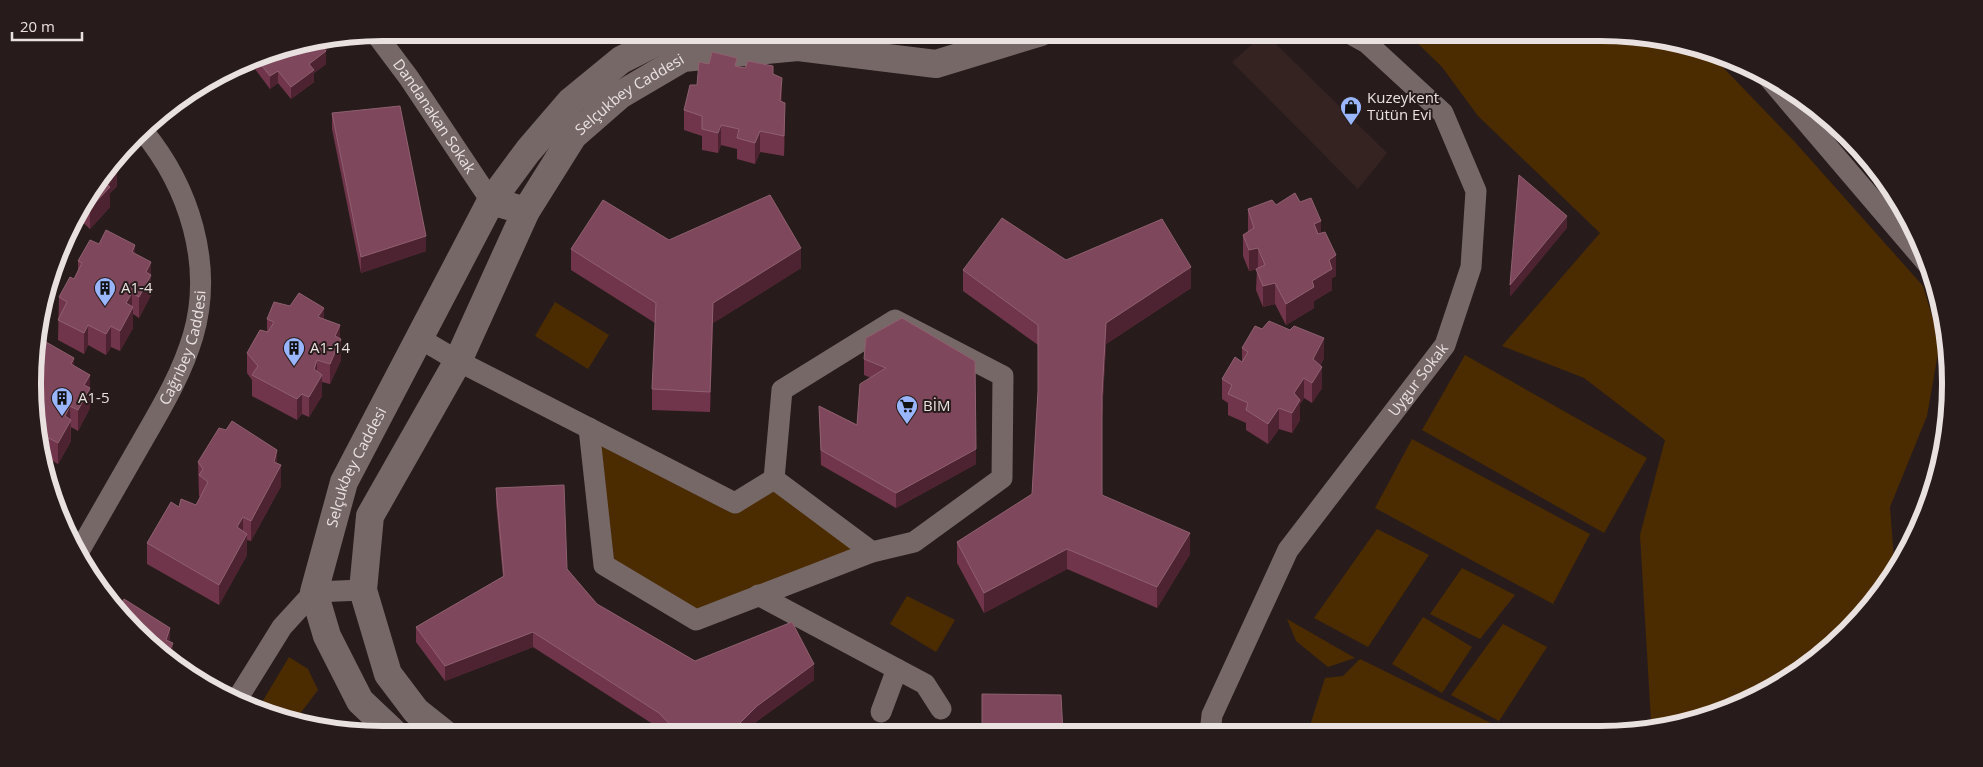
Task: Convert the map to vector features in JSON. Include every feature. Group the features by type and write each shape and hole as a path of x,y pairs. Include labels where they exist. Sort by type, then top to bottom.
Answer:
{"street":[{"name":"Dandanakan Sokak","path":"381,41 409,78 491,201"},
{"name":"Selçukbey Caddesi","path":"314,592 344,482 491,201 528,151 571,101 621,60 658,41"},
{"name":"Selçukbey Caddesi","path":"435,726 416,711 388,674 363,590 370,516 458,361 526,211 573,136 620,95 683,58 793,41"},
{"name":"Selçukbey Caddesi","path":"805,41 936,64 1011,41"},
{"name":"Uygur Sokak","path":"1211,726 1212,715 1288,550 1445,346 1471,267 1476,191 1443,113 1363,41"},
{"path":"1783,95 1913,248"},
{"name":"Cağrıbey Caddesi","path":"82,546 178,378 194,334 200,292 198,250 190,214 178,182 147,136"},
{"path":"491,201 526,211"},
{"path":"589,428 604,565 696,620 872,552 914,542 1002,478 1003,376 895,320 782,390 774,479"},
{"path":"420,338 458,361 735,503 774,479"},
{"path":"774,479 872,552"},
{"path":"240,694 282,627 314,592 363,590"},
{"path":"314,592 326,636 360,701 387,726"},
{"path":"758,595 925,684 941,709"},
{"path":"881,712 897,669"}],"shaded area":[{"path":"1256,41 1273,41 1387,153 1358,189 1232,62"},
{"path":"1415,41 1622,42 1666,48 1718,62 1794,141 1923,286 1940,345 1927,416 1890,507 1894,558 1871,592 1842,626 1808,655 1771,680 1710,708 1651,721 1640,535 1665,440 1584,378 1502,346 1600,233 1478,116 1442,67"},
{"path":"555,302 609,335 588,369 535,336"},
{"path":"1465,355 1647,458 1604,533 1422,430"},
{"path":"589,428 735,503 774,479 872,552 696,620 604,565"},
{"path":"1412,439 1590,534 1553,604 1375,508"},
{"path":"1377,529 1429,555 1368,647 1314,618"},
{"path":"1462,568 1515,595 1480,639 1430,614"},
{"path":"907,596 955,620 936,652 890,624"},
{"path":"1423,617 1472,647 1442,693 1392,664"},
{"path":"1287,619 1355,658 1328,667 1296,641"},
{"path":"1503,624 1547,647 1499,721 1451,695"},
{"path":"289,657 308,669 318,690 299,715 261,703"},
{"path":"1360,659 1495,725 1501,726 1310,726 1325,678 1343,676"}],"building":[{"path":"323,47 326,51 309,64 314,70 291,87 278,71 270,76 261,64 317,48"},
{"path":"712,52 737,58 735,66 745,68 748,61 773,66 773,74 782,78 780,101 785,103 784,136 760,131 755,143 737,138 739,129 721,125 718,133 702,129 702,116 684,110 690,85 697,85 699,62 709,64"},
{"path":"400,106 426,236 361,257 332,113"},
{"path":"1519,175 1567,216 1510,285"},
{"path":"106,183 110,187 90,208 99,193"},
{"path":"1295,193 1300,202 1311,198 1321,221 1314,224 1318,234 1325,232 1336,255 1329,260 1332,269 1312,281 1314,287 1286,304 1275,283 1263,286 1256,269 1265,265 1258,248 1249,250 1243,235 1254,228 1248,209 1272,200 1276,205"},
{"path":"770,195 801,248 713,303 710,392 652,389 656,303 571,249 603,200 669,240"},
{"path":"1002,218 1066,260 1162,219 1191,267 1106,323 1102,395 1102,495 1190,533 1157,587 1067,549 984,593 957,542 1032,494 1038,391 1038,325 963,270"},
{"name":"A1-4","path":"106,230 135,245 132,252 151,262 146,272 151,275 139,297 132,293 126,303 133,307 120,331 111,326 106,334 88,325 84,333 58,320 67,302 59,297 70,277 74,279 82,263 78,261 90,240 99,244"},
{"name":"A1-14","path":"299,293 324,308 318,317 340,325 335,336 341,339 330,364 317,360 314,369 322,375 309,397 302,394 297,399 252,375 258,366 247,353 260,330 268,332 274,322 267,319 274,302 290,306"},
{"path":"902,318 975,361 976,449 896,493 821,450 819,406 857,425 860,384 886,368 864,359 866,338"},
{"path":"1269,321 1290,330 1294,326 1324,338 1313,359 1322,367 1312,383 1304,378 1294,393 1300,400 1292,413 1279,408 1268,424 1246,410 1248,403 1228,394 1232,385 1222,379 1235,357 1242,362 1248,352 1242,348 1255,326 1262,329"},
{"name":"A1-5","path":"46,342 74,358 71,364 90,375 84,385 90,388 78,410 70,406 65,416 71,420 58,443 49,438 47,442 44,428 41,384 43,347"},
{"path":"232,421 277,450 274,462 281,465 251,521 243,517 237,527 247,534 219,585 147,543 171,502 179,507 181,499 196,505 208,482 199,475 203,469 198,462 219,428 226,430"},
{"path":"564,485 567,569 597,604 695,661 792,622 814,664 757,706 737,726 671,726 659,713 533,632 445,666 416,627 504,576 496,488"},
{"path":"124,599 170,628 166,640 173,643 169,650 141,626 121,604"},
{"path":"982,694 1061,695 1063,726 982,726"}],"place":[{"name":"Kuzeykent Tütün Evi","path":"1351,126"},
{"name":"A1-4","path":"105,307"},
{"name":"A1-14","path":"294,367"},
{"name":"A1-5","path":"62,417"},
{"name":"BİM","path":"907,425"}]}
